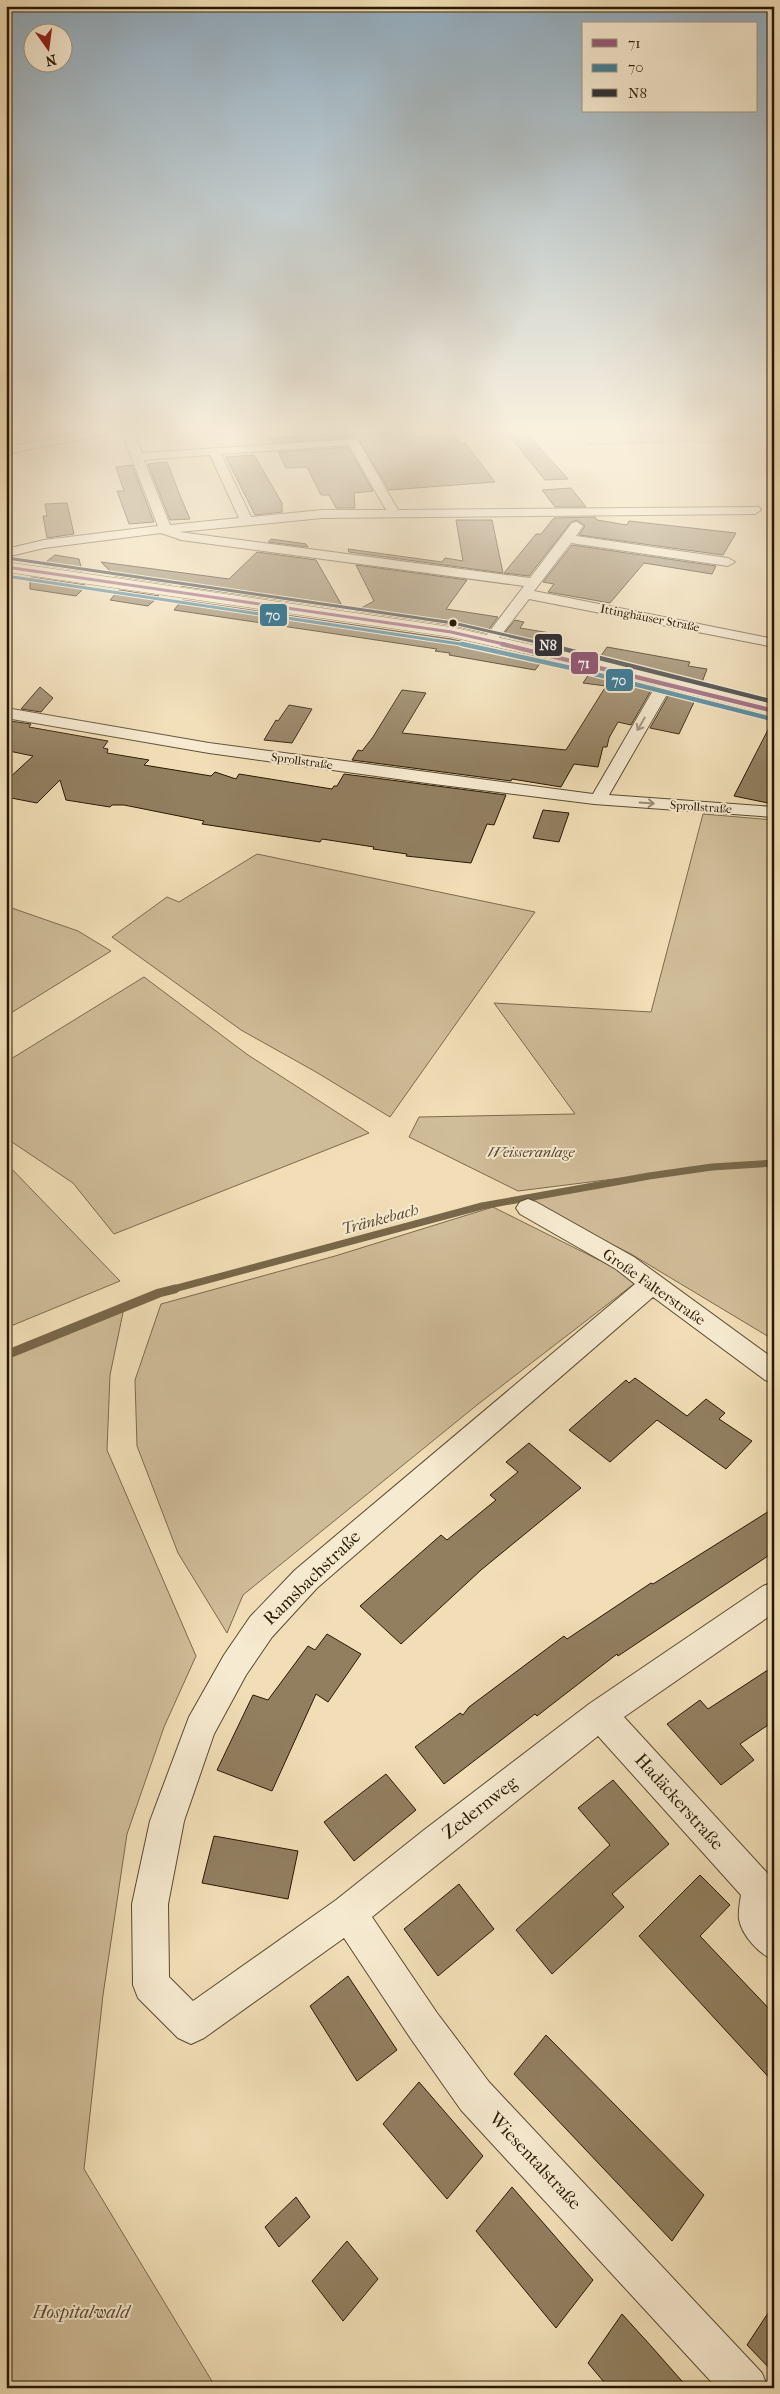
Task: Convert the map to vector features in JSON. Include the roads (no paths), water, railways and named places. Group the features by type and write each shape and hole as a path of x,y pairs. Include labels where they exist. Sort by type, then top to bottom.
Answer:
{"street":[{"path":"6,552 54,543"},
{"name":"Ittinghäuser Straße","path":"232,543 529,589 774,643"},
{"path":"490,640 565,543"},
{"path":"594,543 728,562"},
{"path":"6,567 368,618 490,640 666,682 774,711"},
{"path":"598,799 666,682"},
{"name":"Sprollstraße","path":"6,713 218,749 598,799 774,812"},
{"name":"Große Falterstraße","path":"528,1208 624,1263 772,1369"},
{"name":"Ramsbachstraße","path":"191,2025 151,1985 150,1904 168,1821 200,1728 235,1665 261,1627 306,1579 652,1284"},
{"name":"Zedernweg","path":"191,2025 349,1913 436,1842 600,1715 774,1596"},
{"name":"Hadäckerstraße","path":"600,1715 766,1888 757,1919 774,1942"},
{"name":"Wiesentalstraße","path":"349,1913 424,2026 475,2096 747,2388"}],"waterway":[{"name":"Tränkebach","path":"170,1290 482,1206 649,1176 712,1167 774,1163"},
{"name":"Tränkebach","path":"6,1355 159,1293 175,1289"}],"park label":[{"name":"Weisseranlage","path":"531,1152"},
{"name":"Hospitalwald","path":"81,2312"}]}
